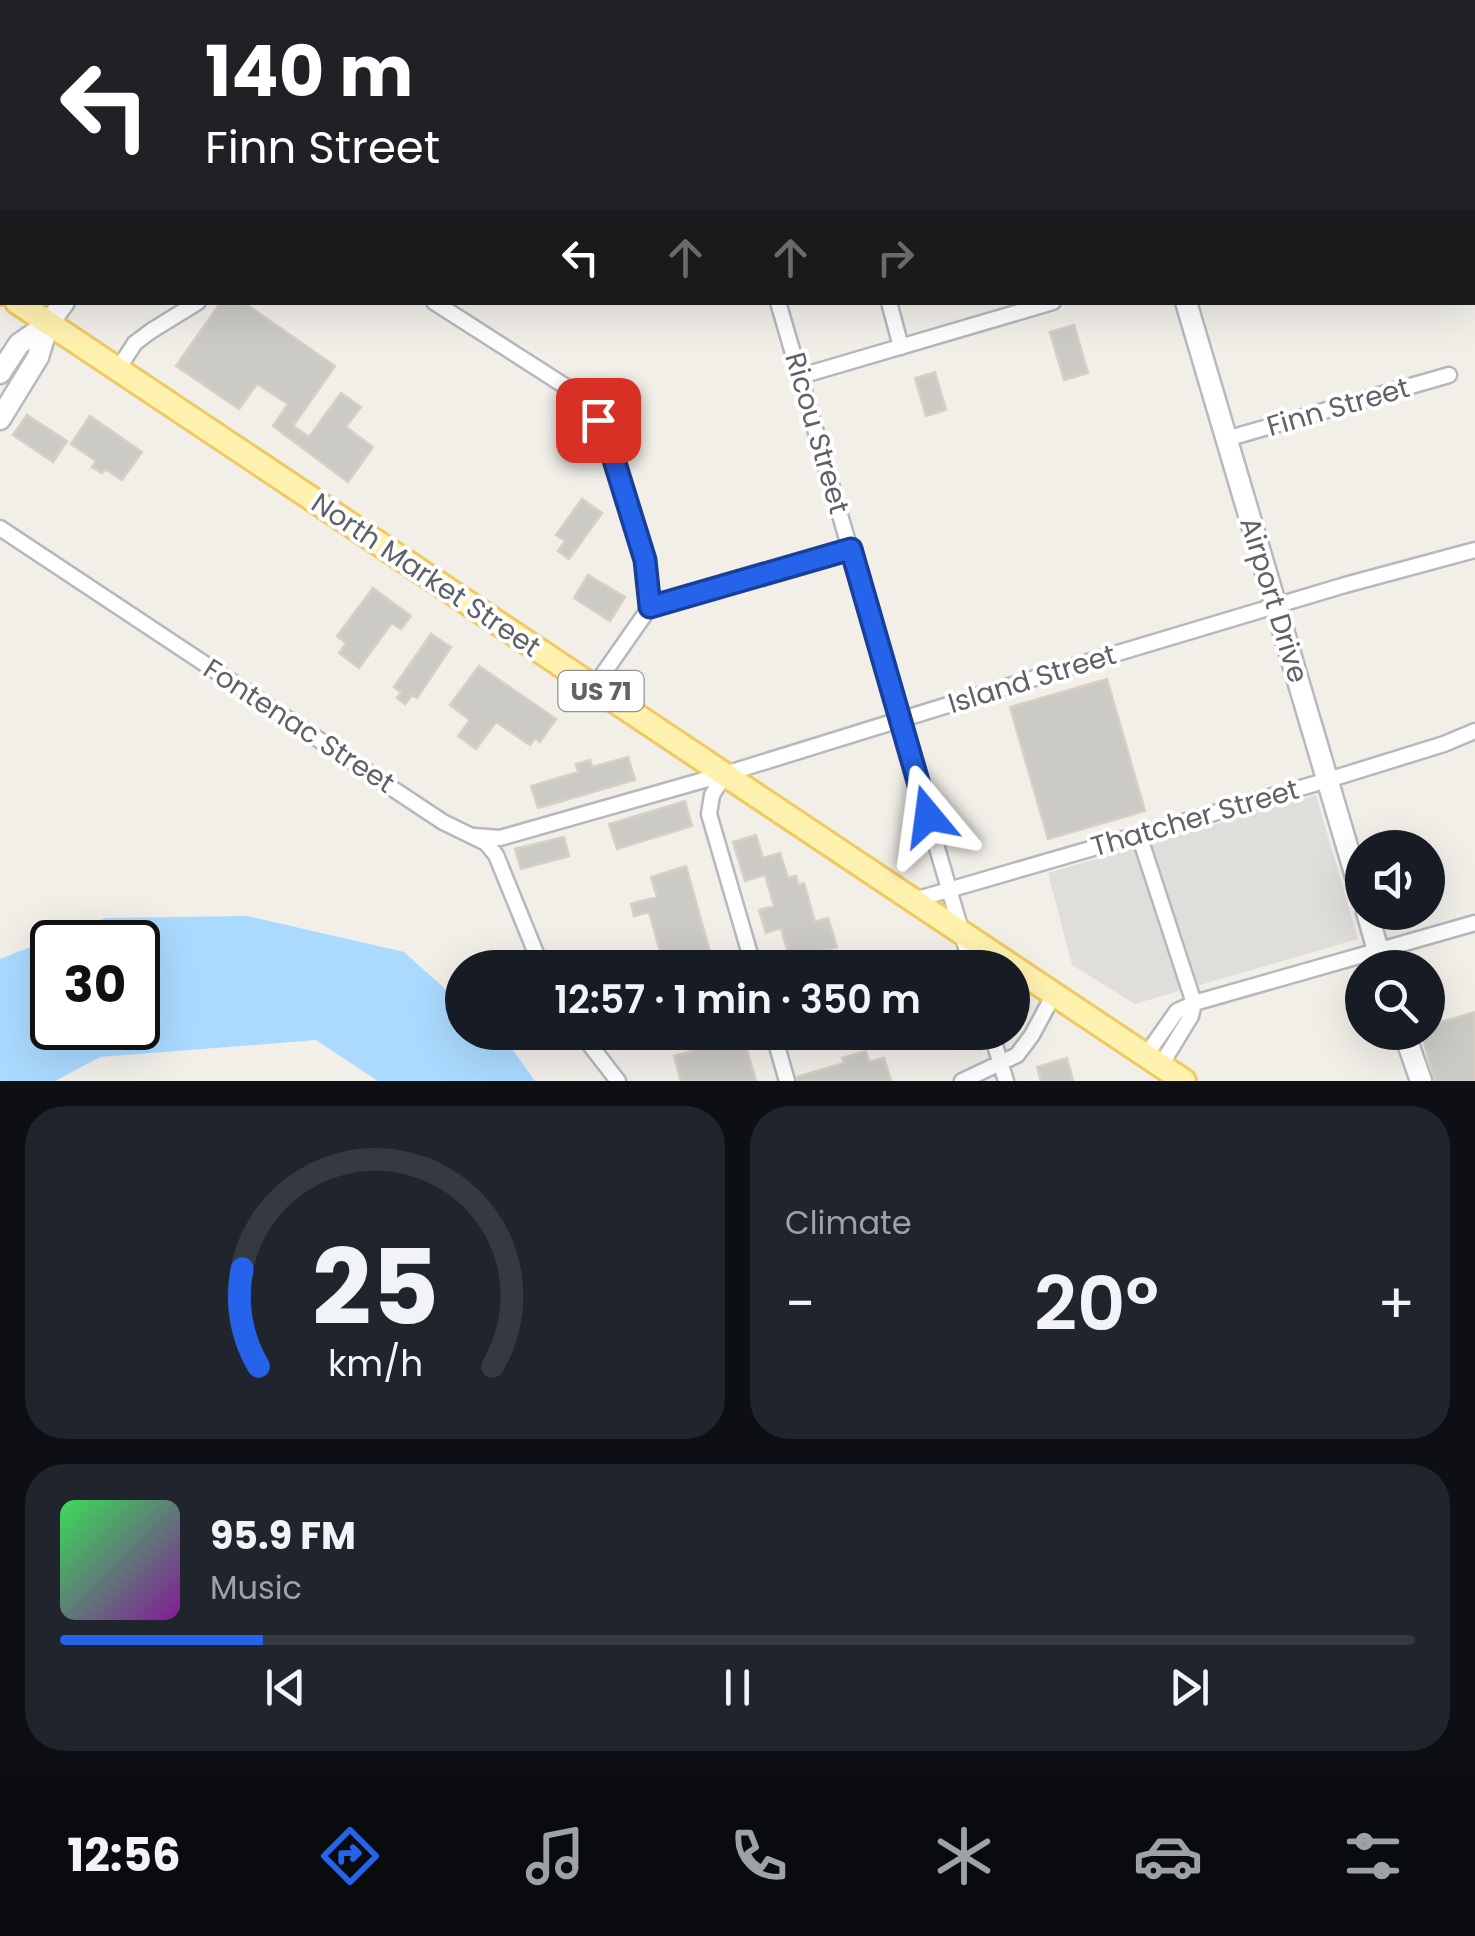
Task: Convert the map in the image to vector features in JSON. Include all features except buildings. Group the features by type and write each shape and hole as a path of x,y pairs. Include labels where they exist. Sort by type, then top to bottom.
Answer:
{"main road":[{"name":"North Market Street","path":"20,305 1184,1081"}],"street":[{"path":"0,373 20,344 48,324 62,305"},
{"path":"118,369 135,344 194,305"},
{"path":"439,305 568,388 588,406 610,447 648,575 650,607"},
{"name":"Ricou Street","path":"779,305 967,950"},
{"path":"890,305 901,347"},
{"path":"801,376 1043,305"},
{"name":"Airport Drive","path":"1187,305 1345,838"},
{"path":"0,419 38,357 48,324"},
{"name":"Finn Street","path":"1226,439 1450,375"},
{"name":"Fontenac Street","path":"0,528 443,822 486,843 496,856 535,950"},
{"path":"594,686 650,607 851,549"},
{"name":"Island Street","path":"474,836 500,838 725,774 1475,550"},
{"name":"Thatcher Street","path":"914,900 1328,780 1475,732"},
{"path":"725,774 712,795 710,814 749,950"},
{"path":"1139,835 1194,1003 1192,1016 1154,1060"},
{"path":"1404,950 1475,923"},
{"path":"1194,1003 1345,967"},
{"path":"962,1081 1017,1055 1054,994"},
{"path":"594,1050 618,1081"},
{"path":"778,1050 787,1081"},
{"path":"996,1050 1006,1081"},
{"path":"1403,1050 1406,1081"},
{"path":"1408,1050 1421,1081"}],"shaded area":[{"path":"1316,795 1345,894 1345,930 1355,930 1358,939 1135,1004 1072,965 1048,873"}],"water":[{"path":"247,916 404,952 445,989 445,1050 513,1050 535,1081 378,1081 316,1040 100,1057 55,1081 0,1081 0,959 30,947 30,1050 160,1050 160,920 100,920"}],"route":[{"path":"598,420 645,560 650,607 851,549 928,816"}]}
